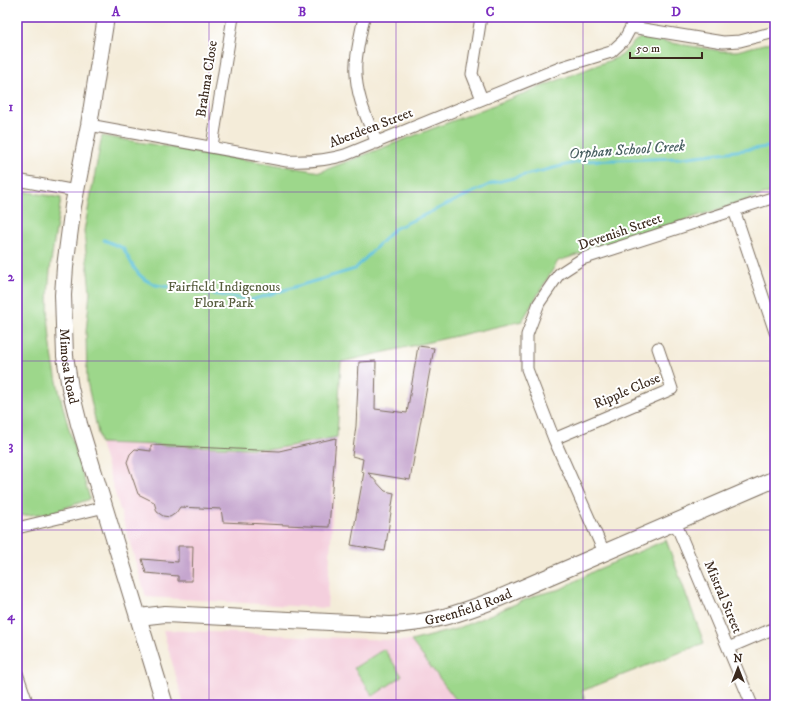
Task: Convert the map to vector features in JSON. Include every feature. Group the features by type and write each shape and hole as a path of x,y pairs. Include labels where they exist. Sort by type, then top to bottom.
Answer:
{"main road":[{"name":"Mimosa Road","path":"106,17 89,125 76,191 63,282 62,324 65,356 72,396 165,705"},
{"name":"Greenfield Road","path":"139,617 166,614 390,625 424,622 459,614 775,479"}],"street":[{"name":"Brahma Close","path":"212,146 233,17"},
{"path":"364,17 356,62 357,83 362,105 377,142"},
{"path":"482,17 472,74 482,99"},
{"name":"Aberdeen Street","path":"89,125 212,146 287,161 315,162 345,155 562,67 611,52 624,40 632,22"},
{"path":"632,22 723,42 740,41 775,32"},
{"path":"17,180 76,191"},
{"name":"Devenish Street","path":"604,552 554,439 527,369 527,335 539,303 559,274 582,259 775,197"},
{"path":"734,210 775,332"},
{"name":"Ripple Close","path":"554,439 672,389 658,348"},
{"path":"17,528 105,507"},
{"name":"Mistral Street","path":"675,522 752,705"},
{"path":"728,648 775,628"},
{"path":"17,673 28,705"}],"shaded area":[{"path":"337,437 327,608 146,597 100,443 274,449"},
{"path":"163,630 411,641 460,705 184,705"}],"green space":[{"name":"Fairfield Indigenous Flora Park","path":"641,38 721,51 737,51 775,41 775,191 558,261 522,321 341,362 337,437 274,449 100,443 87,381 86,332 90,292 84,231 102,136 320,172 621,56 635,41"},
{"path":"17,190 61,198 49,282 48,310 50,337 59,392 90,499 50,513 17,516"},
{"path":"666,540 704,643 582,691 586,705 460,705 411,641 456,629 537,595 561,589 594,571"},
{"path":"384,649 402,676 373,696 354,668"}],"building":[{"path":"418,346 434,348 410,480 368,473 385,491 394,493 385,551 351,545 364,472 361,471 363,459 352,456 356,426 359,362 376,361 375,409 407,413"},
{"path":"336,438 329,527 223,522 221,509 180,507 176,513 170,517 163,516 157,512 154,502 138,494 127,462 130,454 135,449 151,451 151,445 279,451"},
{"path":"178,546 193,546 192,581 178,581 178,576 146,573 142,559 178,562"}],"waterway":[{"name":"Orphan School Creek","path":"104,240 123,248 139,275 156,285 251,300 355,269 394,229 493,183 582,161 681,158 775,146"}]}
